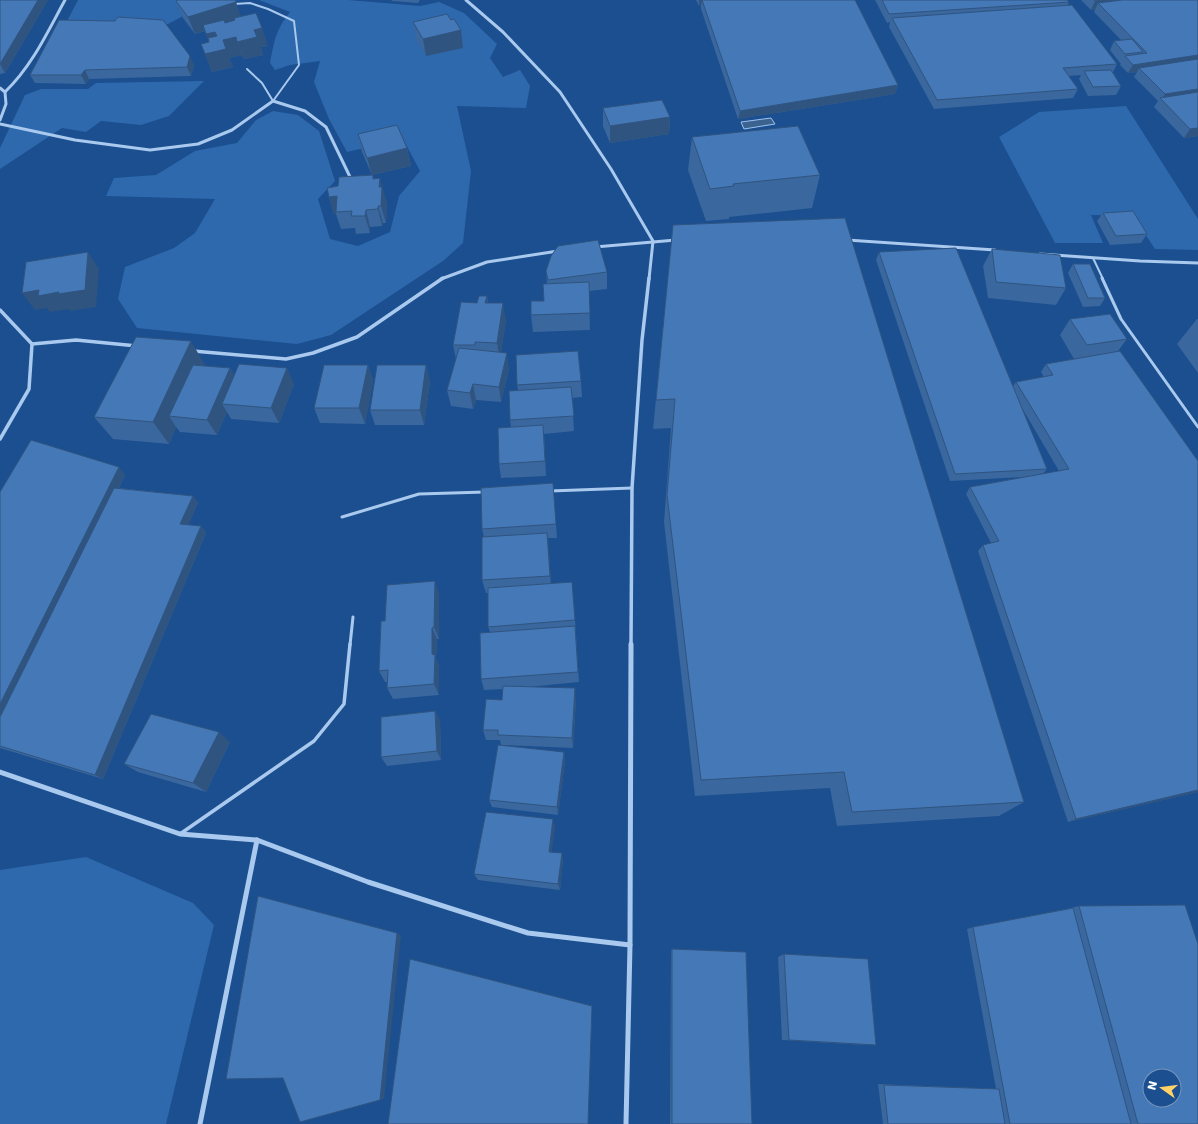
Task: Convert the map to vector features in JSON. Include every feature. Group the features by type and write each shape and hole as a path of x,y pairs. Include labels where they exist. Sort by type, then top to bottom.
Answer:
{"street":[{"path":"5,92 15,83 34,57 65,0"},
{"path":"466,0 503,32 560,92 611,169 653,241 642,340 632,488 630,945 626,1124"},
{"path":"0,88 5,92 6,104 0,120"},
{"path":"0,124 75,140 150,150 198,144 232,130 273,101 305,111 326,127 355,185"},
{"path":"592,248 653,241 683,240"},
{"path":"843,240 999,251"},
{"path":"184,350 286,360 313,353 357,337 443,278 487,262 562,251"},
{"path":"1038,254 1198,263"},
{"path":"0,310 32,344 29,389 0,439"},
{"path":"32,344 76,340 146,347"},
{"path":"0,772 180,834 257,840 368,882 528,933 630,945"},
{"path":"200,1124 257,840"}],"lane":[{"path":"230,5 250,3 268,8 294,21 299,65 273,101 262,83 247,69"},
{"path":"1093,258 1121,319 1198,428"},
{"path":"546,491 632,488"},
{"path":"342,517 420,494 490,492"},
{"path":"180,834 314,741 344,704 353,617"}],"shaded area":[{"path":"78,0 241,0 206,4 168,24 65,25"},
{"path":"259,0 348,0 420,6 439,2 464,13 497,44 490,58 503,77 520,70 530,86 526,108 457,106 471,171 463,243 443,261 331,335 297,344 137,328 118,299 125,267 174,248 195,233 215,199 106,196 114,178 156,175 195,151 237,143 256,120 273,111 298,115 319,131 335,181 318,199 330,239 358,246 390,232 399,196 420,171 403,139 347,152 329,119 314,82 320,61 290,65 275,70 270,63 274,42 285,18 290,12"},
{"path":"204,81 169,116 141,125 101,121 86,132 62,128 0,169 0,148 25,95 41,89 88,89 96,83"},
{"path":"1126,106 1198,219 1198,250 1155,249 1133,216 1091,215 1103,243 1055,243 999,137 1039,112"},
{"path":"771,118 775,124 744,129 741,122"},
{"path":"86,857 193,903 214,925 166,1124 0,1124 0,870"}],"building":[{"path":"0,0 38,0 0,64"},
{"path":"235,0 236,2 188,17 176,1"},
{"path":"702,0 855,0 898,85 740,111"},
{"path":"882,0 1067,0 1069,2 889,14"},
{"path":"1122,0 1198,0 1198,55 1133,65 1125,56 1147,53 1098,3"},
{"path":"1072,5 1117,64 1063,68 1078,89 937,100 892,18"},
{"path":"256,13 262,28 254,30 257,37 237,42 236,37 223,40 226,49 205,54 201,44 209,42 208,38 217,36 215,32 206,34 203,25 224,20 225,23 235,20 234,18"},
{"path":"447,14 451,20 454,19 461,30 423,39 413,22"},
{"path":"118,17 163,20 190,56 187,67 85,70 81,75 30,75 59,20 115,21"},
{"path":"1132,39 1143,52 1125,54 1114,41"},
{"path":"1198,59 1198,89 1165,94 1139,68"},
{"path":"1111,70 1121,86 1093,87 1084,71"},
{"path":"1198,92 1198,128 1190,129 1160,98"},
{"path":"662,100 670,117 610,126 603,108"},
{"path":"397,125 407,148 367,158 358,134"},
{"path":"798,126 820,175 733,184 734,186 710,189 692,137"},
{"path":"373,175 373,179 380,178 379,187 382,187 381,206 378,206 378,209 366,210 365,216 351,216 352,211 336,212 337,196 329,197 327,188 338,186 339,177"},
{"path":"1133,211 1147,234 1116,236 1103,213"},
{"path":"845,218 1024,802 852,812 844,772 701,780 667,495 675,399 656,400 673,225"},
{"path":"598,240 607,272 548,280 546,271 551,256 558,246"},
{"path":"956,248 1047,469 955,474 879,252"},
{"path":"992,249 1060,255 1066,288 996,282"},
{"path":"88,252 85,290 58,294 59,292 38,296 39,290 22,293 26,262"},
{"path":"1073,264 1090,264 1105,298 1088,298"},
{"path":"589,282 590,313 531,315 531,301 544,301 543,284"},
{"path":"479,296 487,296 485,303 503,303 497,343 475,342 475,345 453,345 461,302 477,303"},
{"path":"1110,314 1127,339 1087,345 1070,319"},
{"path":"136,337 191,341 153,422 94,417"},
{"path":"459,348 507,353 499,387 473,384 470,393 447,390"},
{"path":"578,351 581,381 517,385 516,355"},
{"path":"1120,351 1198,461 1198,790 1076,819 983,545 999,541 970,487 1069,469 1016,382 1053,375 1046,364"},
{"path":"239,364 287,368 271,408 222,404"},
{"path":"193,365 230,368 207,420 169,416"},
{"path":"324,365 368,365 359,408 314,408"},
{"path":"377,365 426,365 420,410 370,410"},
{"path":"571,387 574,416 510,420 509,391"},
{"path":"543,425 545,461 499,464 498,428"},
{"path":"31,440 119,467 0,704 0,492"},
{"path":"553,483 556,524 482,529 481,488"},
{"path":"114,488 193,496 180,524 201,526 95,775 0,746 0,717"},
{"path":"547,533 550,576 482,580 482,537"},
{"path":"435,581 434,627 432,628 432,654 435,655 434,684 387,688 388,670 379,671 381,621 385,621 387,585"},
{"path":"572,582 575,620 488,627 488,588"},
{"path":"575,626 578,672 481,679 480,633"},
{"path":"503,686 575,688 572,738 498,735 498,730 483,730 486,699 502,700"},
{"path":"435,711 437,751 381,757 381,717"},
{"path":"151,714 219,732 193,783 124,764"},
{"path":"498,745 564,752 557,807 489,800"},
{"path":"486,812 553,819 549,852 562,853 558,884 474,874"},
{"path":"258,896 397,933 380,1100 300,1122 283,1078 226,1079"},
{"path":"1185,905 1198,944 1198,1124 1138,1124 1079,906"},
{"path":"1073,908 1131,1124 1010,1124 973,927"},
{"path":"672,949 746,952 752,1124 672,1124"},
{"path":"784,954 868,959 876,1045 789,1040"},
{"path":"410,959 592,1006 588,1124 388,1124"},
{"path":"884,1085 999,1089 1005,1124 888,1124"}]}
